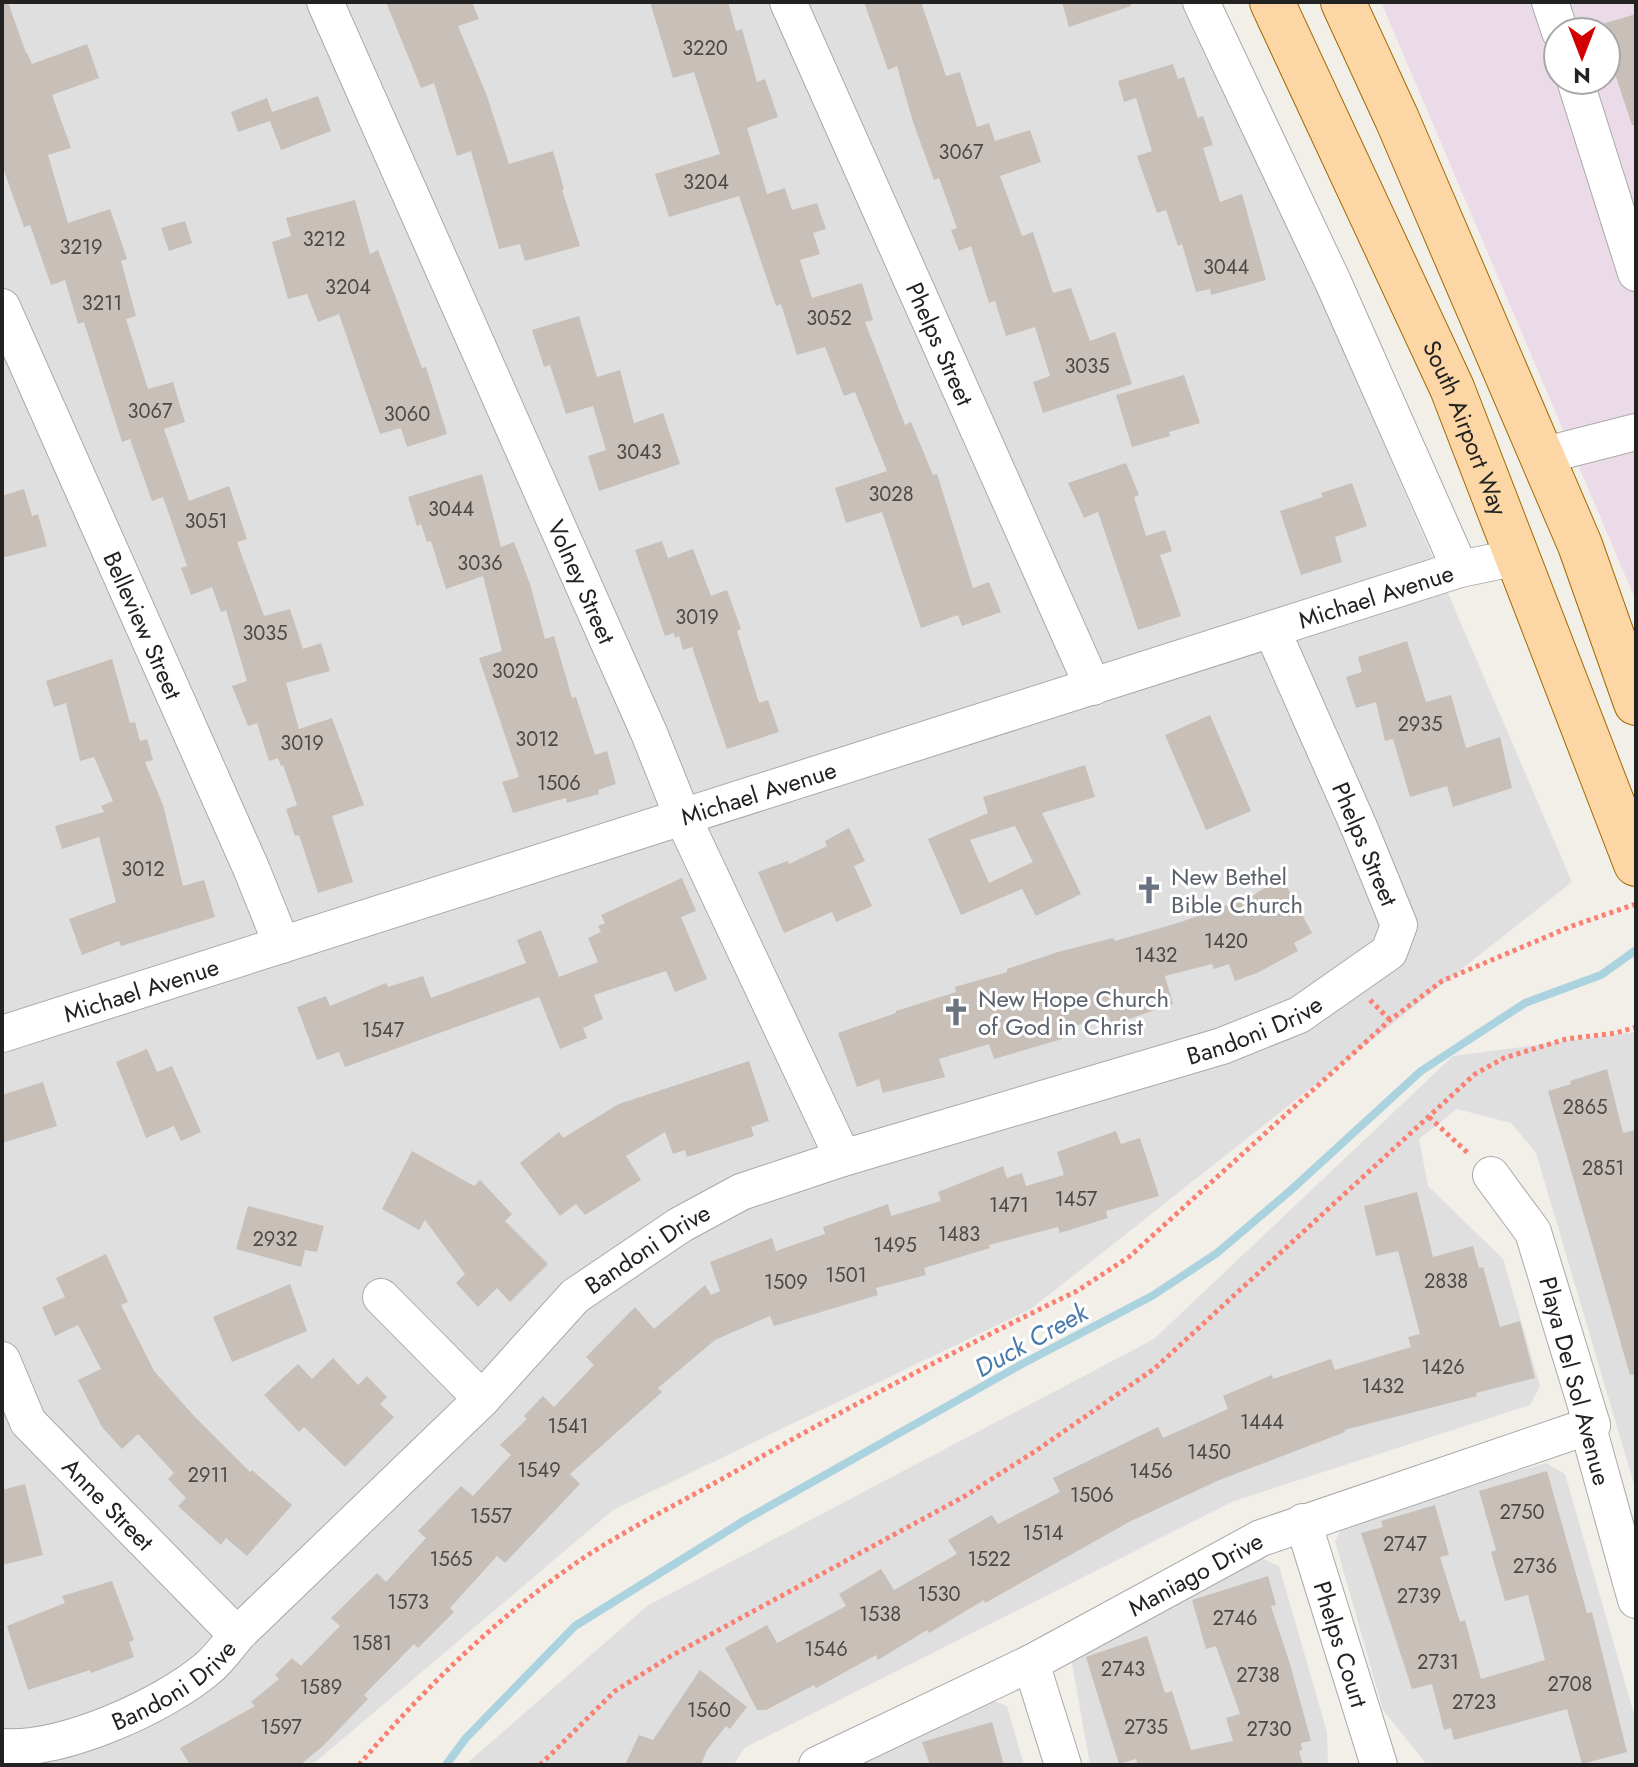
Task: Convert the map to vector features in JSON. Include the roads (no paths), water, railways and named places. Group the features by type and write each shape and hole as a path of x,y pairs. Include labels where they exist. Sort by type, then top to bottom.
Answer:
{"main road":[{"name":"South Airport Way","path":"1272,2 1452,388 1636,864"},
{"path":"1343,2 1397,119 1580,545 1636,703"}],"street":[{"name":"Volney Street","path":"325,2 649,733 683,818 843,1158"},
{"name":"Phelps Street","path":"788,2 1093,687"},
{"path":"1201,2 1333,282 1460,569"},
{"path":"1580,96 1636,273"},
{"name":"Belleview Street","path":"2,307 245,854 282,945"},
{"path":"1542,456 1636,432"},
{"name":"Michael Avenue","path":"2,1034 1460,569 1518,557"},
{"name":"Phelps Street","path":"1272,630 1399,925"},
{"name":"Bandoni Drive","path":"2,1747 17,1748 95,1731 151,1706 208,1668 237,1635 482,1399 575,1296 680,1225 741,1192 843,1158 1222,1046 1299,1015 1389,952 1399,925"},
{"name":"Playa Del Sol Avenue","path":"1491,1175 1533,1232 1592,1425 1589,1431 1636,1600"},
{"path":"381,1297 482,1399"},
{"name":"Anne Street","path":"2,1360 15,1426 237,1635"},
{"name":"Maniago Drive","path":"817,1765 1031,1663 1261,1538 1592,1425"},
{"name":"Phelps Court","path":"1303,1522 1379,1765"},
{"path":"1031,1663 1063,1765"}],"waterway":[{"name":"Duck Creek","path":"446,1765 466,1738 575,1626 745,1520 1022,1364 1152,1296 1217,1253 1421,1071 1525,1003 1601,975 1636,950"}],"place":[{"name":"New Bethel Bible Church","path":"1149,890"},
{"name":"New Hope Church of God in Christ","path":"956,1012"}]}
